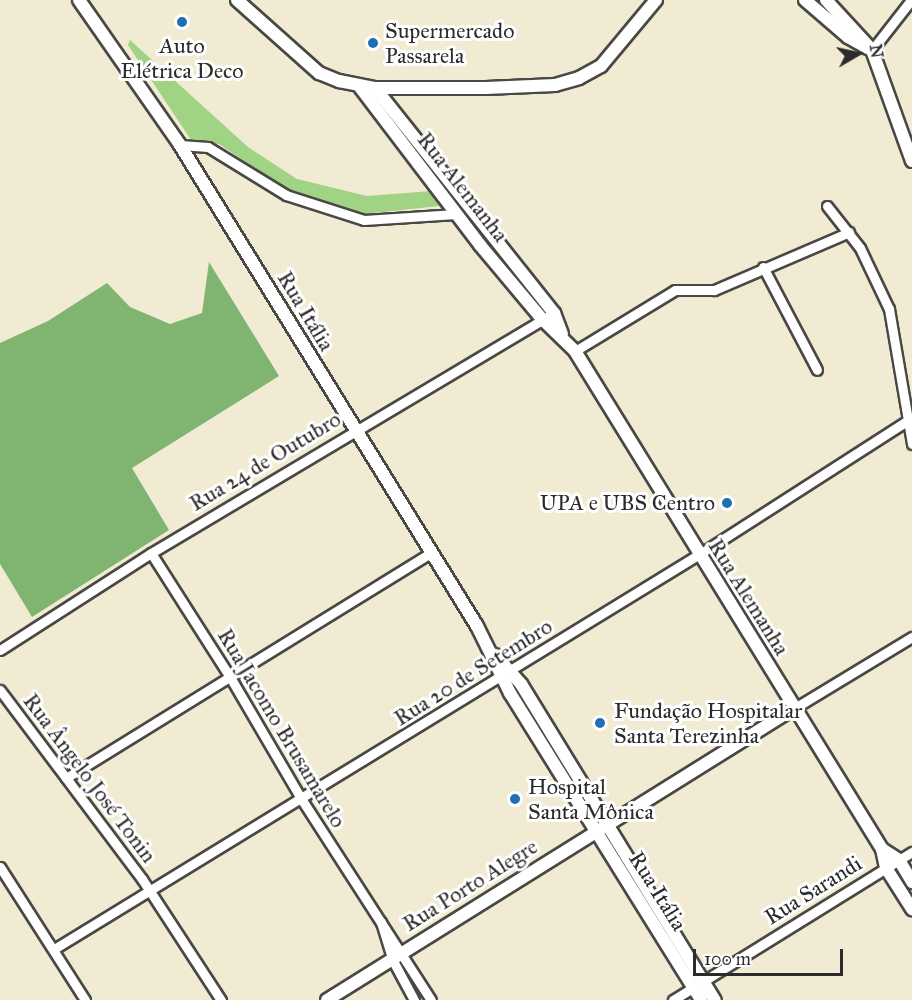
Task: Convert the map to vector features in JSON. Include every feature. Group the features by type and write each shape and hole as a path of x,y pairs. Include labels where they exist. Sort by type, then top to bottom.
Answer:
{"main road":[{"name":"Rua Itália","path":"79,0 180,145 698,984 715,1000"},
{"path":"237,0 319,73 367,87 524,88 571,81 601,66 656,0"},
{"path":"805,0 848,37 872,50"},
{"path":"826,0 872,50 912,161"},
{"name":"Rua Alemanha","path":"367,87 456,214 542,319 563,336 575,351 698,555 882,849 886,868 912,909"},
{"name":"Rua Alemanha","path":"367,87 554,313 563,336"},
{"name":"Rua Porto Alegre","path":"327,1000 793,709"},
{"name":"Rua Alemanha","path":"882,849 898,860 912,882"},
{"name":"Rua Itália","path":"698,984 701,1000"}],"street":[{"path":"872,50 911,0"},
{"path":"180,145 208,147 286,195 364,220 456,214"},
{"path":"827,206 849,232 870,264 890,309 912,444"},
{"path":"575,351 675,290 714,290 849,232"},
{"path":"763,267 817,370"},
{"name":"Rua 24 de Outubro","path":"0,650 151,553 354,430 554,313"},
{"name":"Rua 20 de Setembro","path":"54,949 302,801 698,555 907,421"},
{"path":"66,777 432,552"},
{"name":"Rua Jacomo Brusamarelo","path":"151,553 230,677 302,801 381,922 397,955"},
{"name":"Rua Porto Alegre","path":"793,709 912,637"},
{"name":"Rua Ângelo José Tonin","path":"0,690 150,890 221,1000"},
{"name":"Rua Sarandi","path":"673,1000 912,852"},
{"path":"0,867 85,1000"},
{"path":"397,955 414,1000"},
{"path":"397,955 431,1000"}],"green space":[{"path":"130,40 248,147 297,179 367,196 431,191 439,206 364,214 292,193 219,144 193,143 128,45"},
{"path":"209,262 279,376 132,468 169,530 32,617 0,564 0,343 48,321 107,283 130,307 170,324 202,313"}],"place":[{"name":"Auto Elétrica Deco","path":"182,22"},
{"name":"Supermercado Passarela","path":"373,43"},
{"name":"UPA e UBS Centro","path":"727,503"},
{"name":"Fundação Hospitalar Santa Terezinha","path":"600,723"},
{"name":"Hospital Santa Mônica","path":"515,799"}]}
